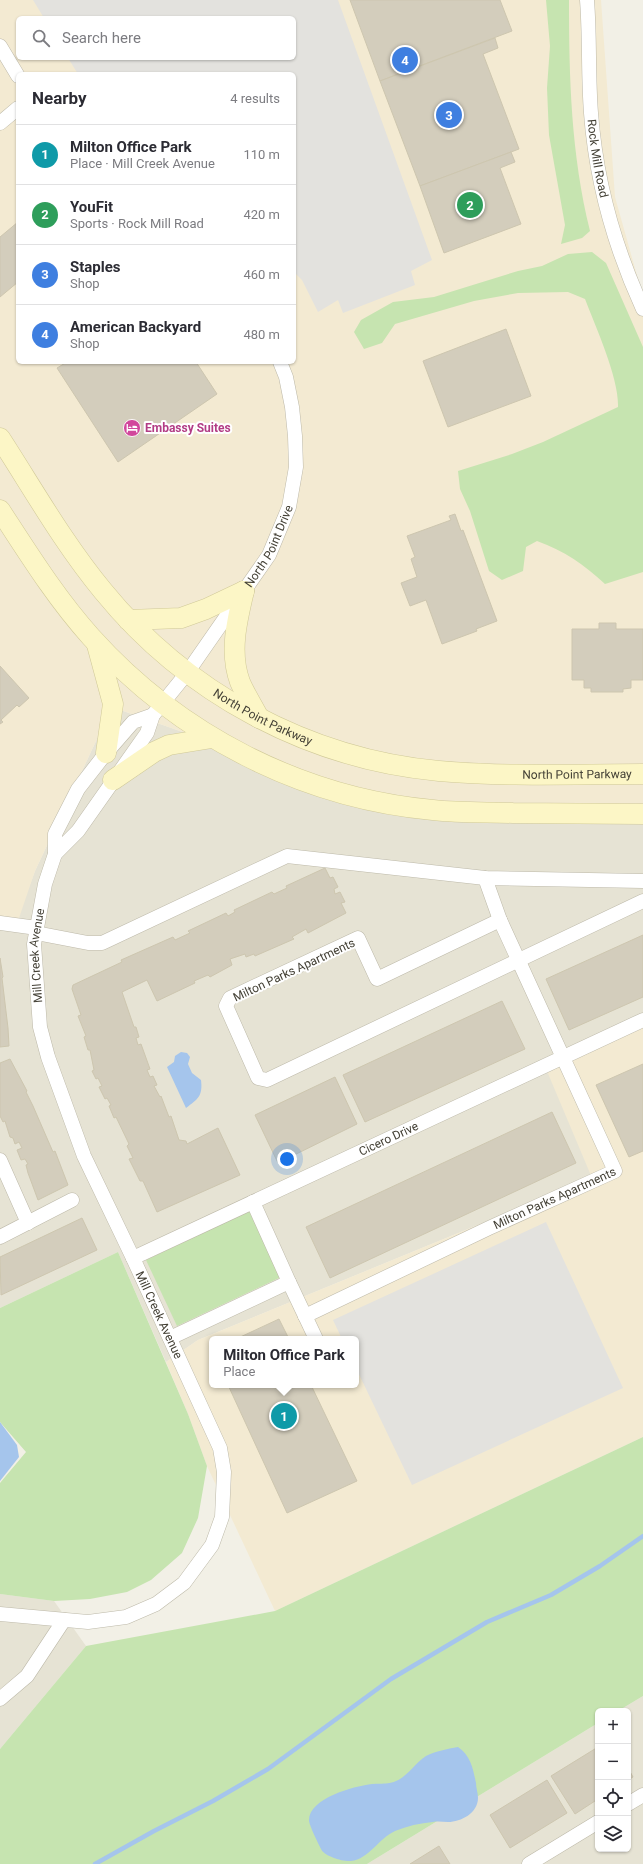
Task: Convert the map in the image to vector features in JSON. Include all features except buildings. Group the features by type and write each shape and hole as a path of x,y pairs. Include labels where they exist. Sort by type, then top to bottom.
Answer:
{"street":[{"name":"Rock Mill Road","path":"587,0 591,113 603,197 628,276 643,310"},
{"path":"0,46 16,73"},
{"path":"0,123 16,110"},
{"name":"North Point Drive","path":"158,709 187,673 269,555 289,507 296,467 292,407 286,377 281,364"},
{"name":"North Point Parkway","path":"0,438 86,568 102,590 128,620 187,673 221,698 259,718 315,743 360,757 409,767 476,773 643,774"},
{"path":"0,510 57,595 96,643 131,677 158,709 253,759 308,782 368,800 434,811 643,814"},
{"path":"128,620 181,618 206,609 244,592"},
{"path":"244,592 235,628 236,664 240,682 259,718"},
{"path":"96,643 113,704 106,753"},
{"name":"Mill Creek Avenue","path":"0,1614 88,1622 126,1617 156,1604 184,1583 212,1545 222,1517 224,1472 220,1448 133,1258 84,1156 48,1057 40,1026 34,944 45,884 56,854 55,834 78,789 106,753 132,722 158,709"},
{"name":"Mill Creek Avenue","path":"56,854 78,831 147,733 158,709"},
{"path":"113,780 154,752 169,745 212,738"},
{"path":"0,924 36,930 88,943 102,943 287,856 485,878 643,881"},
{"name":"Milton Parks Apartments","path":"305,1316 489,1228 615,1171 500,920 485,878"},
{"name":"Milton Parks Apartments","path":"500,920 377,979 358,938 230,998 226,1006 258,1078 267,1080 643,901"},
{"name":"Cicero Drive","path":"133,1258 643,1020"},
{"path":"0,1160 28,1223"},
{"path":"0,1237 72,1200"},
{"path":"253,1202 315,1336"},
{"path":"170,1338 289,1282"},
{"path":"0,1699 27,1676 64,1620"},
{"path":"631,1802 643,1794"},
{"path":"529,1864 595,1824"}],"shaded area":[{"path":"0,0 601,0 615,197 643,297 643,815 406,811 112,707 35,871 18,921 0,921"},
{"path":"33,0 338,0 432,260 411,271 415,285 343,313 338,300 318,312 302,280 296,274 296,72 77,72 69,60 296,60 296,16 43,16"},
{"path":"112,707 406,811 643,815 643,1018 592,1178 198,1340 166,1362 118,1252 0,1308 0,921 16,922 35,871"},
{"path":"643,1018 643,1437 275,1611 207,1466 188,1414 166,1362 198,1340 592,1178 544,1064"},
{"path":"546,1222 623,1388 412,1485 359,1374 359,1336 341,1336 333,1320"},
{"path":"0,1594 54,1601 86,1646 0,1749"},
{"path":"643,1696 643,1864 367,1864 595,1725 595,1852 631,1852 631,1708 623,1708"}],"green space":[{"path":"546,0 569,0 572,116 579,173 590,231 582,238 561,244 565,225 549,135 547,88 550,46"},
{"path":"592,252 606,263 643,347 643,572 605,584 573,559 556,549 537,541 526,547 523,571 502,580 489,571 470,511 460,489 458,471 512,454 543,442 618,407 615,382 611,368 601,338 585,299 568,292 518,293 474,301 395,324 382,343 364,349 354,332 361,320 393,302 434,297 518,271 542,266 568,254"},
{"path":"249,1211 281,1277 177,1326 146,1260"},
{"path":"118,1252 188,1414 207,1466 198,1518 182,1553 151,1580 127,1592 90,1599 54,1601 0,1594 0,1483 26,1452 0,1422 0,1308"},
{"path":"643,1437 643,1696 623,1708 595,1708 595,1725 367,1864 0,1864 0,1749 86,1646 275,1611"}],"water":[{"path":"181,1052 187,1053 190,1057 188,1064 192,1073 201,1080 199,1097 186,1108 167,1067 174,1062 175,1056"},
{"path":"0,1422 17,1445 19,1457 0,1481"},
{"path":"458,1747 466,1754 471,1763 478,1794 475,1808 468,1816 453,1822 423,1823 395,1831 383,1839 363,1857 351,1861 339,1859 323,1852 314,1835 309,1821 311,1813 316,1806 334,1795 355,1787 396,1781 404,1776 426,1756 438,1751"}],"waterway":[{"path":"95,1864 154,1831 213,1801 268,1769 391,1679 487,1622 551,1595 600,1566 643,1536"}],"place":[{"name":"American Backyard","path":"405,60"},
{"name":"Staples","path":"449,115"},
{"name":"YouFit","path":"470,205"},
{"name":"Embassy Suites","path":"132,428"},
{"name":"Milton Office Park","path":"284,1416"}]}
